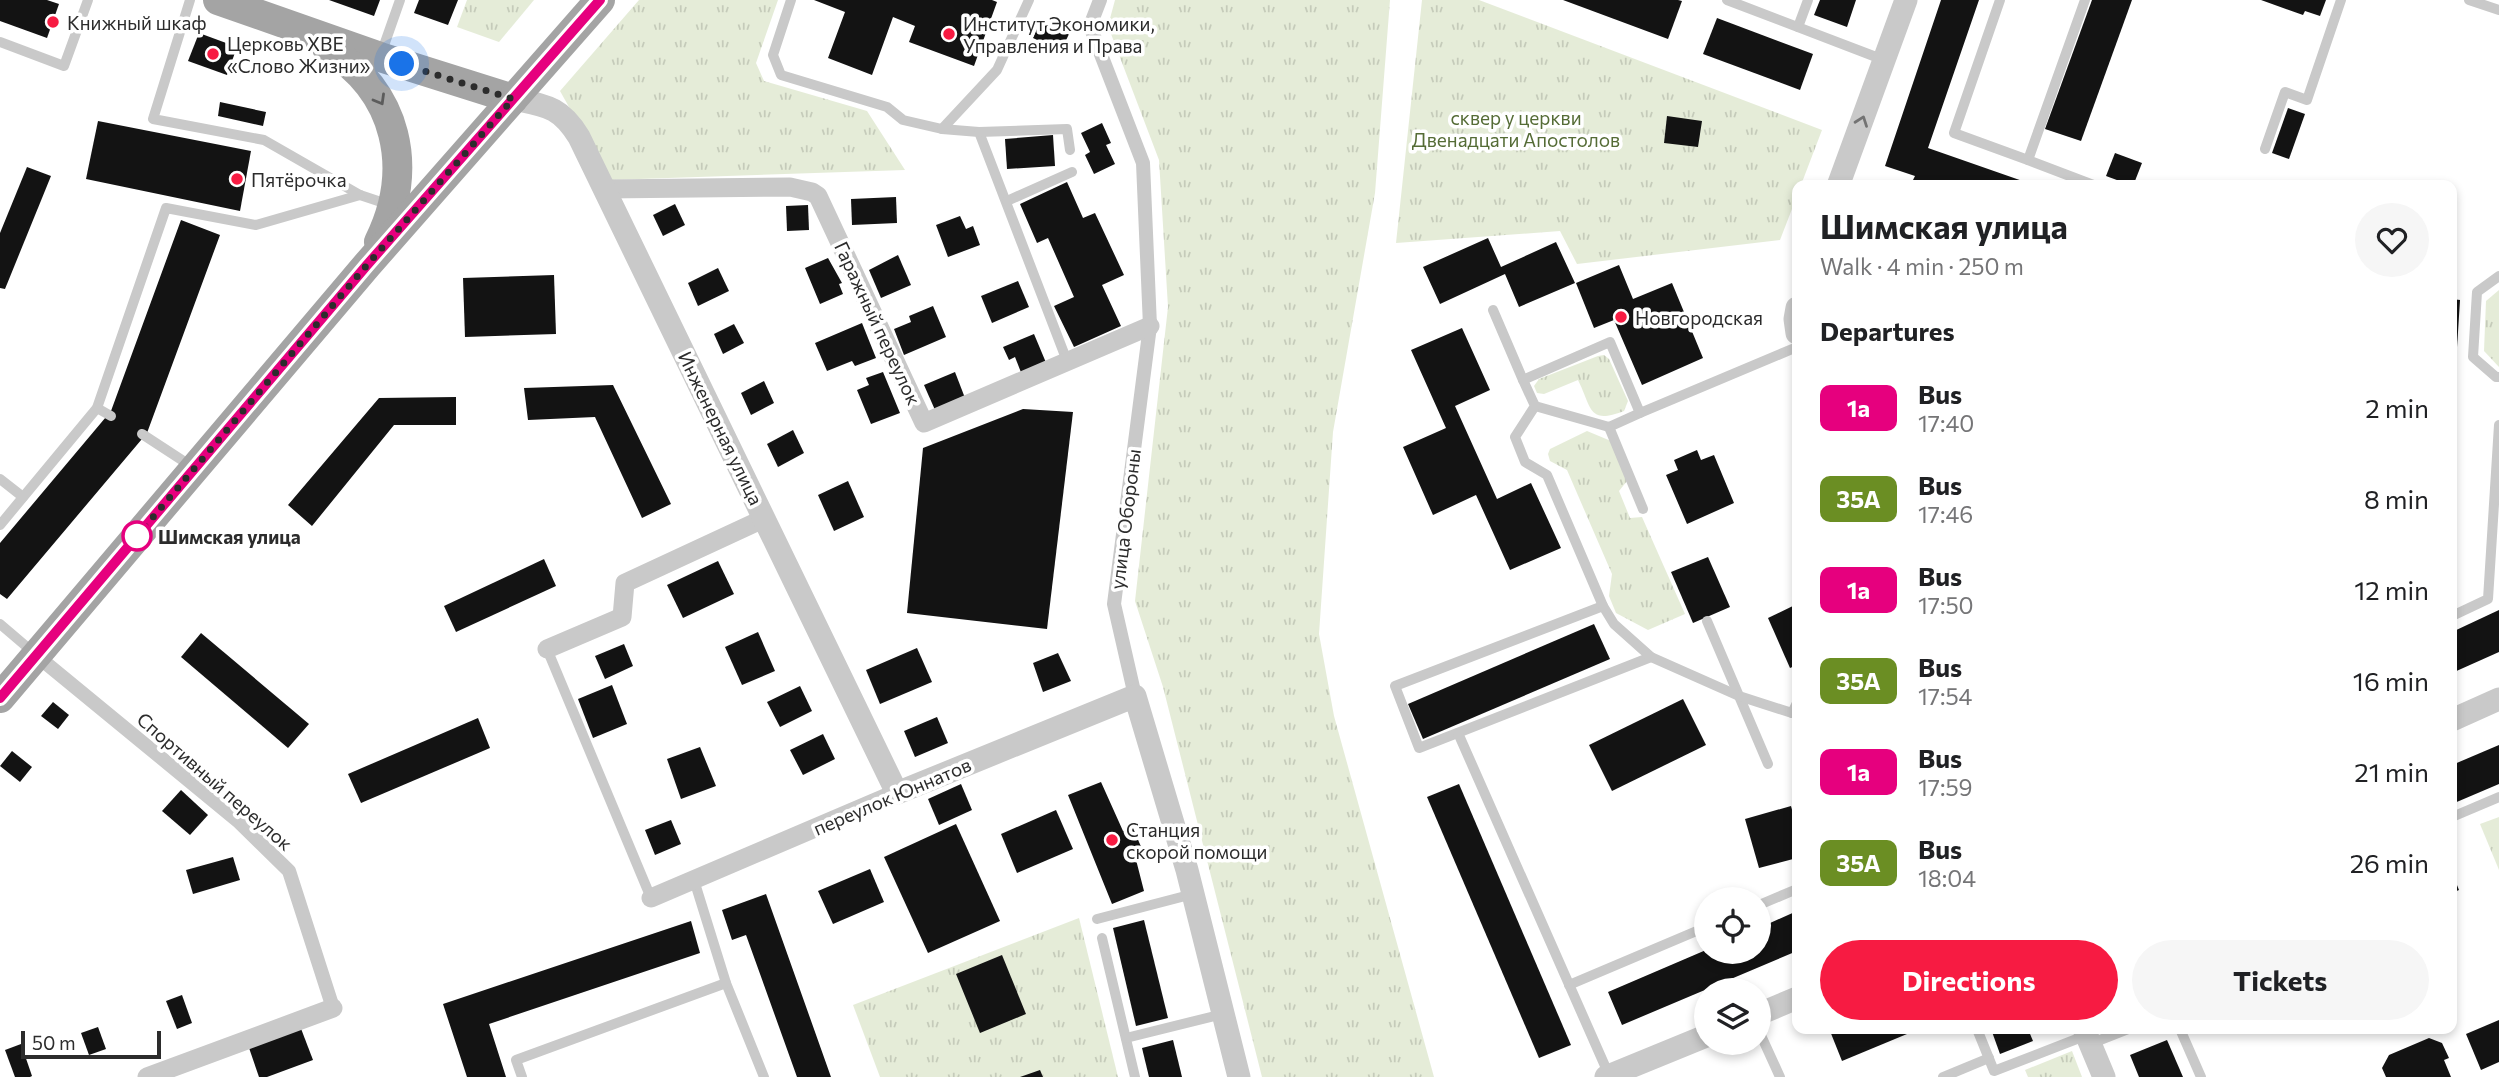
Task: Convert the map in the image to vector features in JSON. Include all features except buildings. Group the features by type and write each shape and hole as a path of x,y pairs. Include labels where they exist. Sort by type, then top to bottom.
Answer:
{"main road":[{"path":"218,0 290,27 513,99"},
{"path":"0,698 367,265 600,0"},
{"path":"290,27 332,52 360,73 378,94 389,118 396,142 397,158 391,206 381,238 367,265"}],"street":[{"name":"улица Обороны","path":"1100,0 1090,26 1143,163 1150,326 1114,604 1135,696 1193,894 1239,1077"},
{"path":"1840,180 1906,0"},
{"name":"Инженерная улица","path":"513,99 550,107 564,116 579,137 897,793"},
{"name":"Гаражный переулок","path":"605,189 790,187 818,196 924,423 1150,326"},
{"path":"547,649 622,617 625,583 765,518"},
{"name":"Спортивный переулок","path":"36,655 238,821 289,871 333,1008"},
{"name":"переулок Юннатов","path":"651,898 897,793 1135,696"},
{"path":"2457,718 2499,699"},
{"path":"1771,1009 1792,1001"},
{"path":"147,1077 333,1008"},
{"path":"2087,1036 2104,1077"},
{"path":"1608,1076 1694,1041"}],"lane":[{"path":"0,43 64,66 88,0"},
{"path":"190,0 153,119 264,140 360,195 391,206"},
{"path":"380,57 400,0"},
{"path":"791,0 773,55 781,75 887,107 903,120 942,129 979,132 1067,129 1069,150"},
{"path":"942,129 997,70 1029,0"},
{"path":"1727,0 1884,60"},
{"path":"1798,27 1808,0"},
{"path":"2000,0 1954,133 2080,180"},
{"path":"2028,160 2085,0"},
{"path":"2265,149 2285,92 2307,100 2341,0"},
{"path":"2469,0 2499,10"},
{"path":"979,132 1067,361"},
{"path":"1007,201 1072,172"},
{"path":"0,525 97,408 166,208 256,225 360,195"},
{"path":"2499,276 2477,292 2473,357 2499,377"},
{"path":"1493,310 1535,406 1609,427 1792,331"},
{"path":"1523,380 1610,342 1640,413"},
{"path":"1535,406 1515,437 1525,462 1547,475 1603,606 1614,624 1651,657 1739,696 1792,707"},
{"path":"97,408 111,416"},
{"path":"2457,614 2488,599 2499,425"},
{"path":"1609,427 1643,509"},
{"path":"142,434 194,469"},
{"path":"0,479 23,497"},
{"path":"1603,606 1395,686 1419,748 1651,657"},
{"path":"1707,621 1768,764"},
{"path":"0,624 36,655"},
{"path":"547,649 651,898"},
{"path":"1458,733 1608,1076"},
{"path":"2457,815 2499,797"},
{"path":"694,880 726,983 764,1077"},
{"path":"1771,900 1792,891"},
{"path":"1097,919 1193,894"},
{"path":"1569,985 1694,932"},
{"path":"1102,939 1135,1077"},
{"path":"522,1077 516,1060 726,983"},
{"path":"1126,1038 1223,1014"},
{"path":"1980,1034 1994,1071 2087,1036"},
{"path":"2182,1034 2201,1077"},
{"path":"1770,1055 1780,1077"},
{"path":"1943,1077 1989,1058"}],"green space":[{"path":"467,0 534,0 499,42 457,27"},
{"path":"639,0 778,0 756,63 764,81 867,111 905,170 610,180 560,91"},
{"path":"1115,0 1390,0 1375,193 1333,432 1319,634 1334,716 1434,1077 1262,1077 1163,687 1135,601 1168,307 1159,160 1108,26"},
{"name":"сквер у церкви Двенадцати Апостолов","path":"1422,0 1479,0 1822,130 1803,180 1792,180 1792,209 1780,240 1577,264 1560,231 1396,243"},
{"path":"2499,290 2499,367 2484,351 2486,301"},
{"path":"1604,355 1609,359 1628,401 1624,411 1612,415 1597,415 1589,406 1578,380 1544,394 1537,393 1534,386 1539,379"},
{"path":"1587,431 1611,441 1627,481 1619,491 1630,518 1642,517 1685,614 1648,630 1616,613 1609,596 1612,574 1567,470 1550,461 1550,449"},
{"path":"2499,817 2499,870 2480,824"},
{"path":"1079,918 1118,1077 880,1077 853,1005"},
{"path":"2072,1051 2082,1077 2028,1077 2025,1070"}],"bus line":[{"name":"1a","path":"0,698 367,265 600,0"}],"place":[{"name":"Книжный шкаф","path":"53,22"},
{"name":"Институт Экономики, Управления и Права","path":"949,34"},
{"name":"Церковь ХВЕ «Слово Жизни»","path":"213,54"},
{"name":"Пятёрочка","path":"237,179"},
{"name":"Новгородская","path":"1621,317"},
{"name":"Шимская улица","path":"137,536"},
{"name":"Станция скорой помощи","path":"1112,840"}],"route":[{"path":"137,536 367,265 513,99 402,64"}]}
